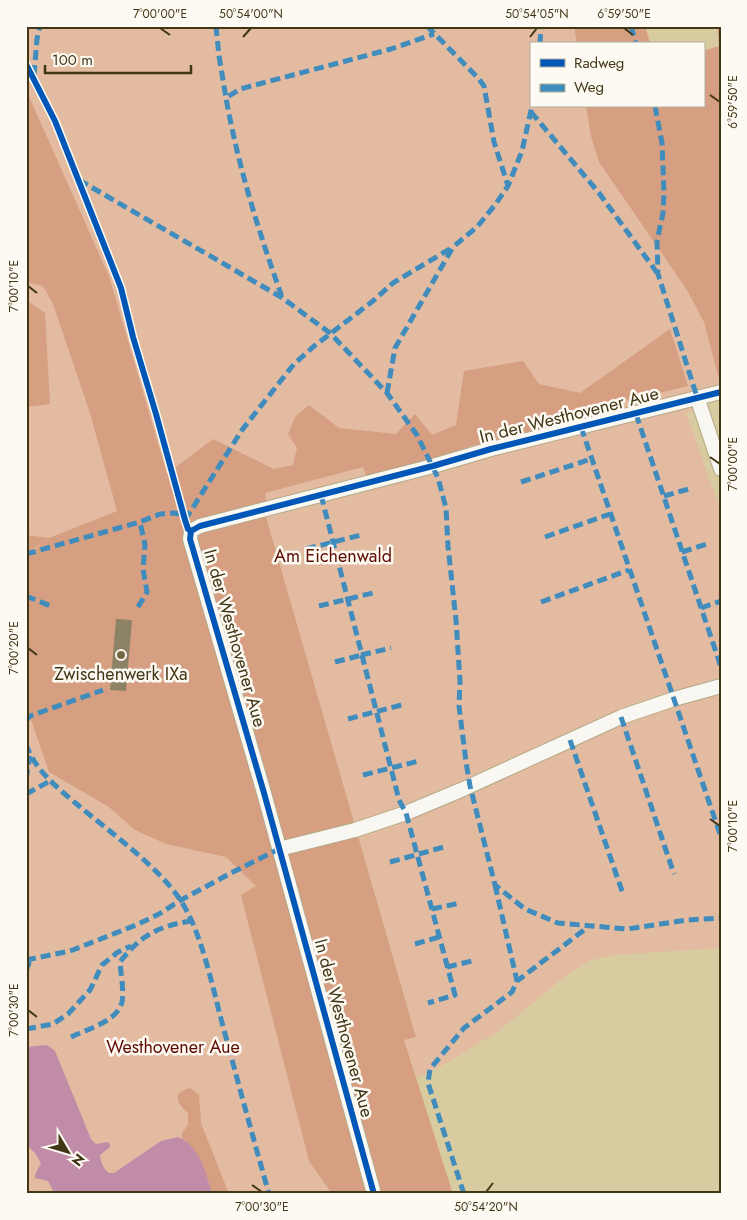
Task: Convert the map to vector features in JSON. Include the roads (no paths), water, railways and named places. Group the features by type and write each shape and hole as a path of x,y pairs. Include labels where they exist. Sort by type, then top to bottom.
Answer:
{"street":[{"name":"In der Westhovener Aue","path":"374,1194 279,849 190,539 191,531 200,526 721,392"},
{"path":"697,397 721,469"},
{"path":"279,849 355,830 406,813 462,790 621,717 721,686"}],"place":[{"name":"Zwischenwerk IXa","path":"121,655"}],"park label":[{"name":"Am Eichenwald","path":"333,556"},
{"name":"Westhovener Aue","path":"173,1047"}]}
